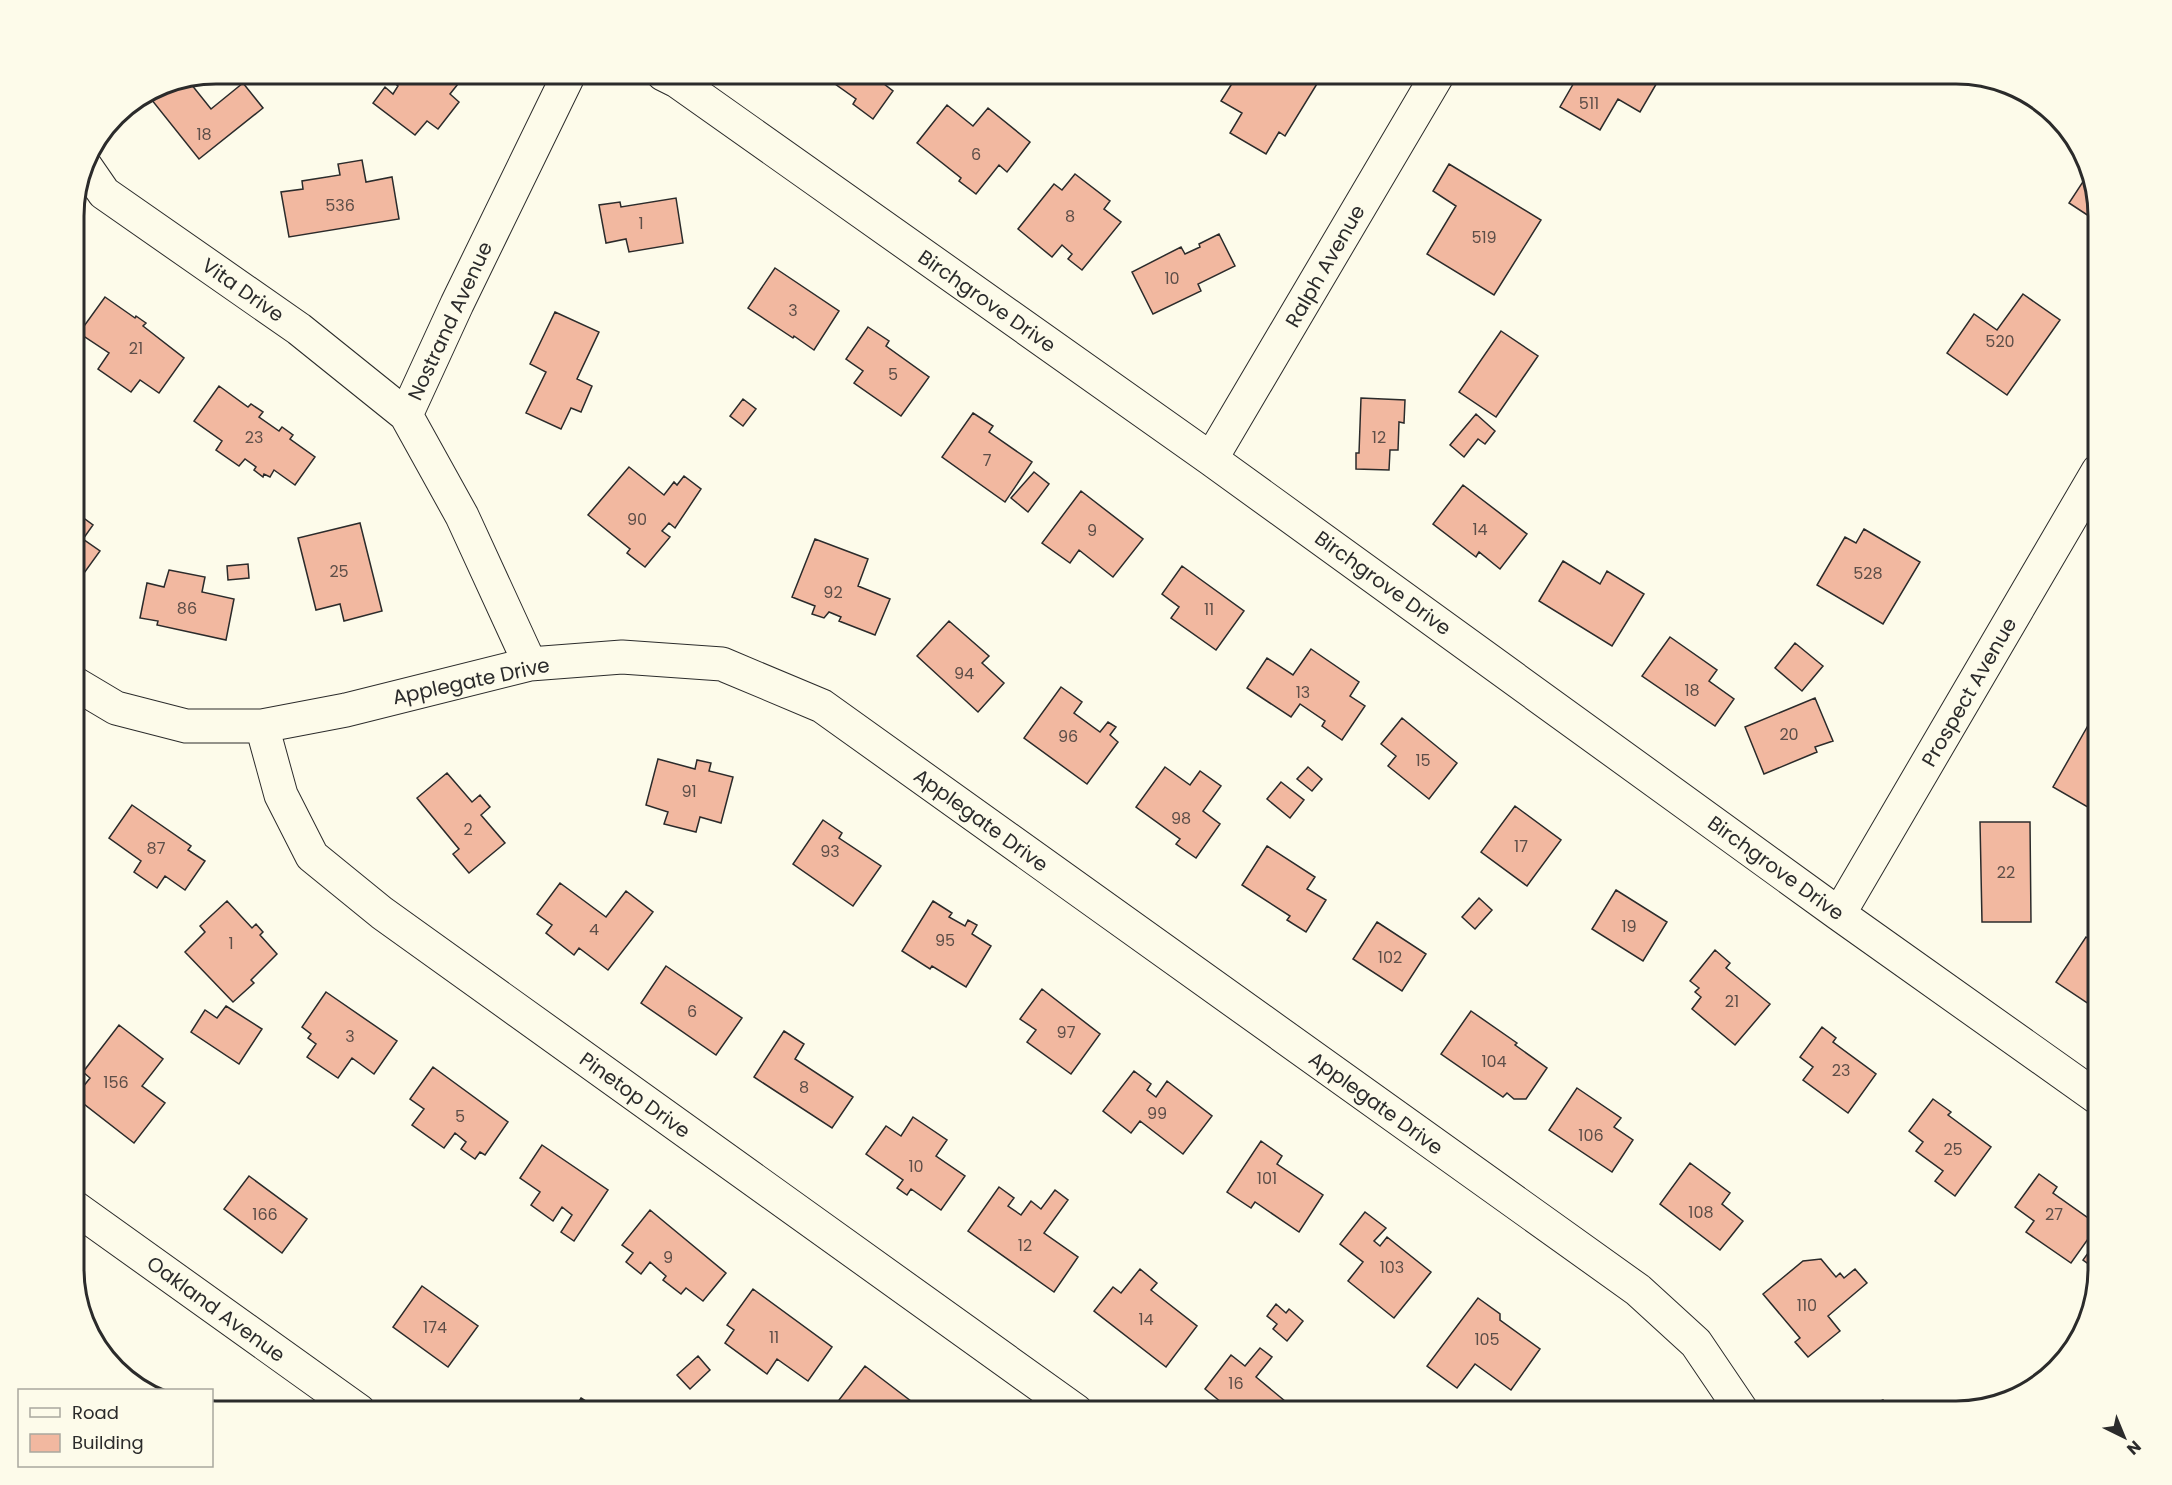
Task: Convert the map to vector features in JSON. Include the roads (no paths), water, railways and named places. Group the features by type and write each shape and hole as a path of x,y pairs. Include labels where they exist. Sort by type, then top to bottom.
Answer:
{"street":[{"name":"Nostrand Avenue","path":"530,664 462,516 406,415 457,304 564,84"},
{"name":"Birchgrove Drive","path":"678,84 1211,459 1839,914 2088,1091"},
{"name":"Ralph Avenue","path":"1211,459 1432,84"},
{"name":"Vita Drive","path":"91,174 104,193 299,329 406,415"},
{"name":"Prospect Avenue","path":"1839,914 2088,488"},
{"name":"Applegate Drive","path":"84,689 116,708 186,726 262,726 346,710 530,664 622,657 722,664 822,706 1638,1290 1696,1343 1735,1401"},
{"name":"Pinetop Drive","path":"262,726 281,795 312,856 382,913 1061,1401"},
{"name":"Oakland Avenue","path":"84,1214 344,1401"}]}
